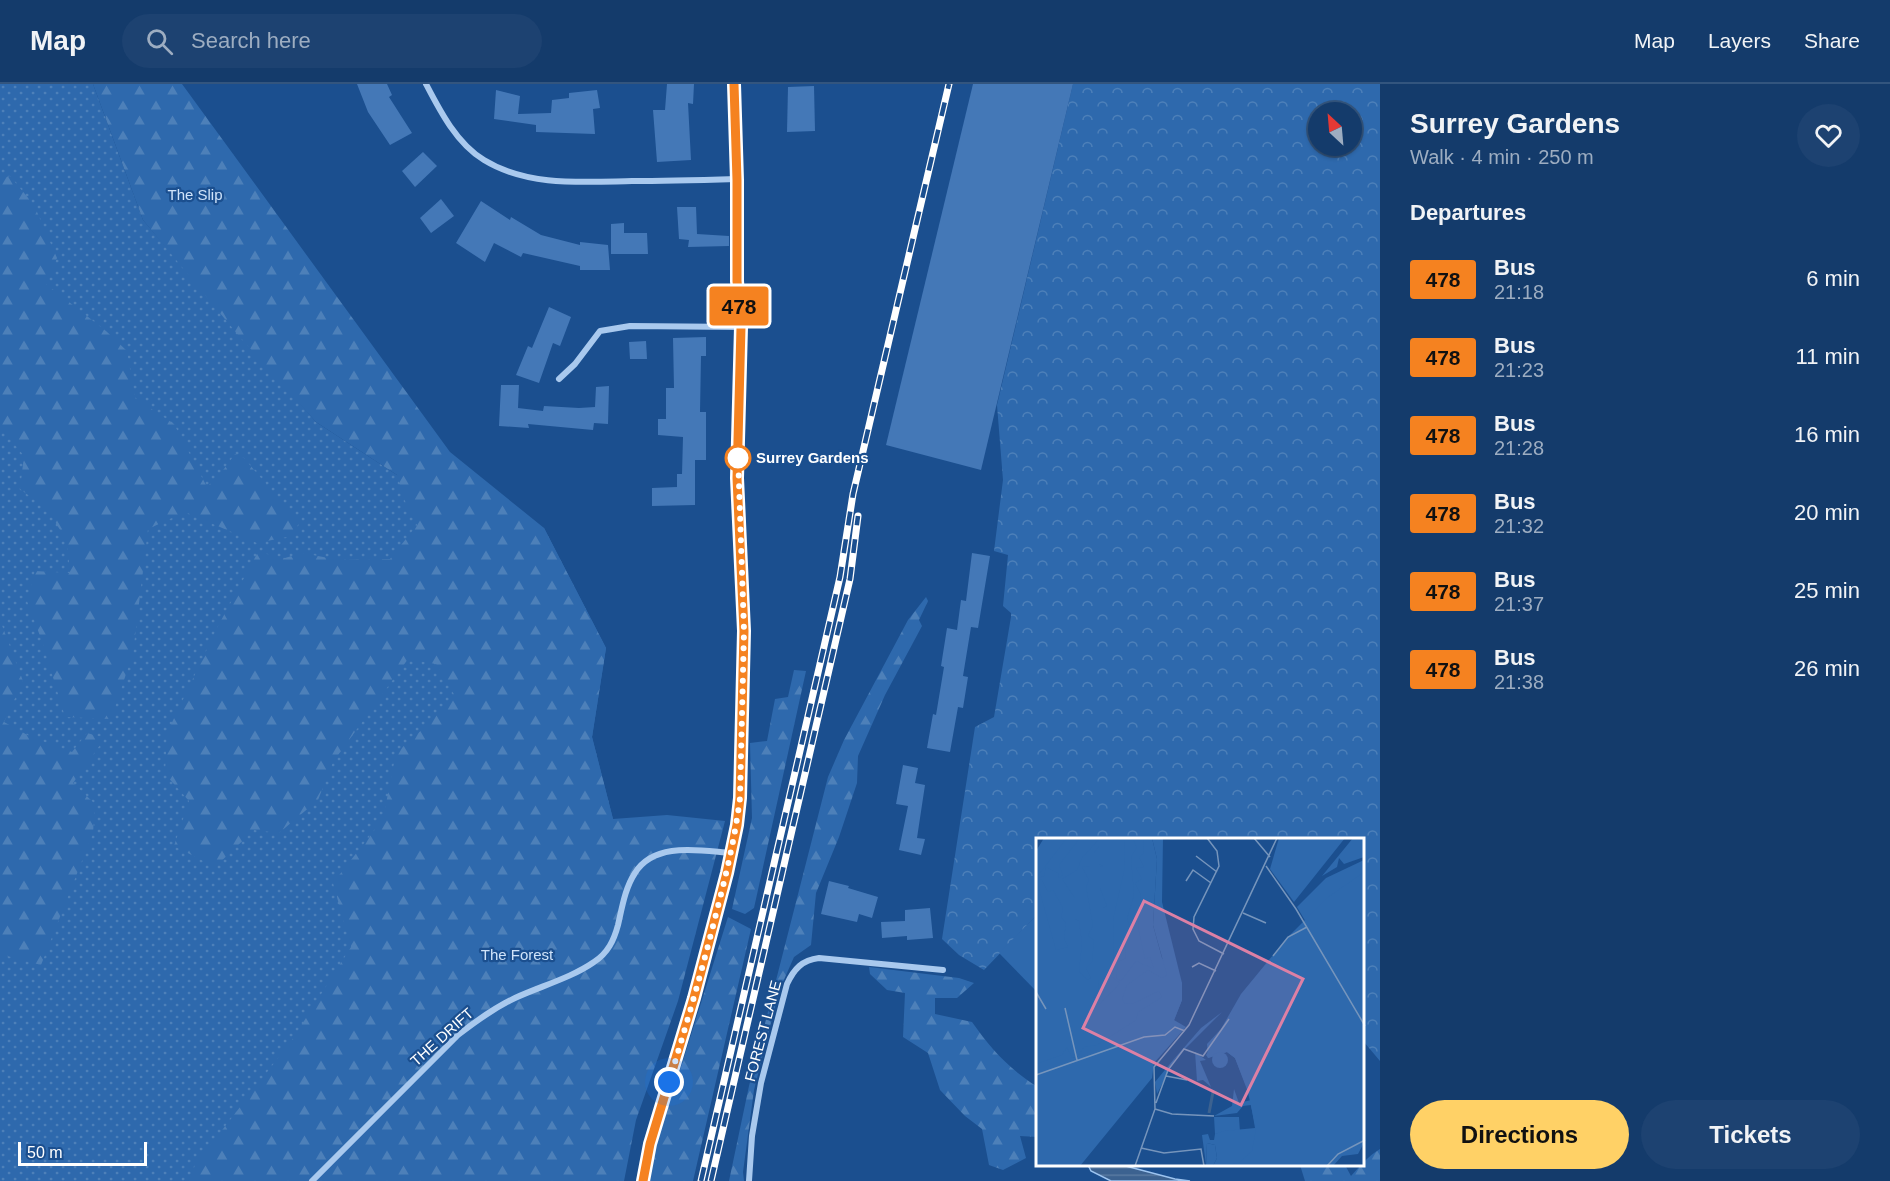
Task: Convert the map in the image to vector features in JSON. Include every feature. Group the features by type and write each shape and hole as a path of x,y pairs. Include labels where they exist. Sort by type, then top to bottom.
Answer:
{"street":[{"path":"426,84 438,107 468,147 482,159 516,174 548,181 581,182 737,180"},
{"path":"643,1181 650,1144 694,998 732,853 740,798 744,631 737,478 741,327 737,281 734,84"},
{"path":"559,379 575,364 600,331 630,326 741,327"},
{"name":"THE DRIFT","path":"312,1181 458,1035 485,1015 513,999 583,968 603,954 611,945 627,890 635,872 649,858 666,852 685,850 732,853"},
{"name":"FOREST LANE","path":"749,1181 752,1136 761,1083 792,972 801,963 819,958 944,970"}],"green space":[{"path":"0,84 93,84 143,220 316,422 397,475 544,528 606,648 592,737 613,819 299,1181 0,1181"},
{"name":"The Forest","path":"93,84 182,84 450,452 544,528 606,648 592,737 613,819 667,815 725,821 678,1001 636,1120 624,1181 189,1181 195,1165 292,1040 351,947 333,883 383,819 396,753 455,696 436,664 408,659 333,762 318,800 279,833 254,830 215,867 174,846 189,801 165,774 167,733 217,628 258,552 285,558 302,553 339,560 390,559 417,525 404,499 397,475 316,422 239,336 143,220"},
{"path":"1073,84 1380,84 1380,1061 1365,1043 1365,838 1036,838 1036,916 984,970 959,955 942,939 975,727 994,717 1011,617 1011,613 1003,606 1008,555 994,551 1003,480 997,405"},
{"path":"10,176 34,205 57,258 46,284 106,331 127,351 135,398 174,424 207,487 235,454 244,458 299,523 292,536 257,543 185,512 148,529 133,653 111,719 65,717 43,644 27,601 35,571 70,573 67,541 47,509 20,489 24,456 0,426 0,179"},
{"path":"926,597 928,601 919,620 922,626 885,695 858,756 857,783 839,837 816,893 811,945 794,957 779,991 754,1090 743,1172 744,1181 729,1181 749,1086 828,777 844,740 908,620"},
{"path":"0,620 23,681 4,722 31,737 72,752 87,733 105,738 73,783 95,804 93,833 41,965 0,954"},
{"path":"794,670 806,671 754,908 745,914 732,909 752,818 750,743 767,741 775,699 788,697"},
{"path":"1036,916 1036,991 999,953"},
{"path":"728,917 751,929 693,1181 648,1181 657,1134 680,1070"},
{"path":"869,967 959,978 974,983 957,998 935,998 935,1014 972,1022 1002,1058 1036,1086 1036,1137 1020,1136 1026,1158 1003,1170 989,1165 982,1129 965,1116 940,1090 928,1053 903,1037 905,993 887,990 870,974"},
{"path":"1380,1149 1380,1181 1305,1181 1300,1166 1346,1166 1351,1176 1360,1166 1365,1166 1368,1158"}],"shaded area":[{"path":"1088,1166 1126,1166 1190,1181 1111,1181 1091,1171"}],"building":[{"path":"357,84 387,84 392,95 389,97 412,133 390,145 368,112"},
{"path":"667,84 694,84 693,104 688,103 691,160 657,162 653,110 665,110"},
{"path":"973,84 1073,84 981,470 886,445"},
{"path":"814,86 815,131 787,132 788,87"},
{"path":"496,90 520,96 518,114 551,113 552,100 569,98 569,93 597,90 600,108 593,109 595,134 536,132 536,125 494,119"},
{"path":"423,152 437,166 415,187 402,171"},
{"path":"441,199 454,216 431,233 420,218"},
{"path":"481,201 510,220 511,217 541,235 580,245 580,242 608,245 610,270 580,270 580,266 523,253 521,257 494,243 485,262 456,243"},
{"path":"677,207 696,207 697,234 729,236 729,246 688,247 689,240 679,239"},
{"path":"624,223 624,233 647,233 648,254 611,254 611,224"},
{"path":"549,307 571,317 560,346 553,343 539,383 516,375 528,346 532,348"},
{"path":"706,337 706,356 701,356 700,412 706,412 706,460 695,460 695,505 652,506 652,488 677,487 677,474 682,474 683,437 658,435 658,419 666,419 666,388 674,388 673,338"},
{"path":"646,341 647,359 630,359 629,342"},
{"path":"501,385 519,385 518,408 543,411 544,406 595,407 596,387 609,386 608,424 594,423 593,430 528,424 529,428 499,426"},
{"path":"972,553 990,556 978,628 971,627 963,676 968,677 963,708 958,707 950,752 927,748 933,714 936,715 944,667 941,666 947,628 957,630 961,600 966,601"},
{"path":"903,765 918,768 915,783 925,785 917,838 925,839 921,855 899,850 908,806 896,804"},
{"path":"829,881 878,897 872,918 859,914 857,922 821,914"},
{"path":"930,908 933,938 907,940 907,936 882,938 881,922 905,921 905,910"}],"railway":[{"path":"701,1181 840,577 853,494 949,84"},
{"path":"711,1181 850,579 858,516"}],"bus line":[{"name":"478","path":"643,1181 650,1144 694,998 727,873 740,798 744,631 737,478 741,327 737,281 734,84"}],"place":[{"name":"Surrey Gardens","path":"738,458"}],"route":[{"path":"669,1082 694,998 732,853 740,798 744,631 737,478 738,454 738,458"}],"park label":[{"name":"The Slip","path":"195,195"}]}
